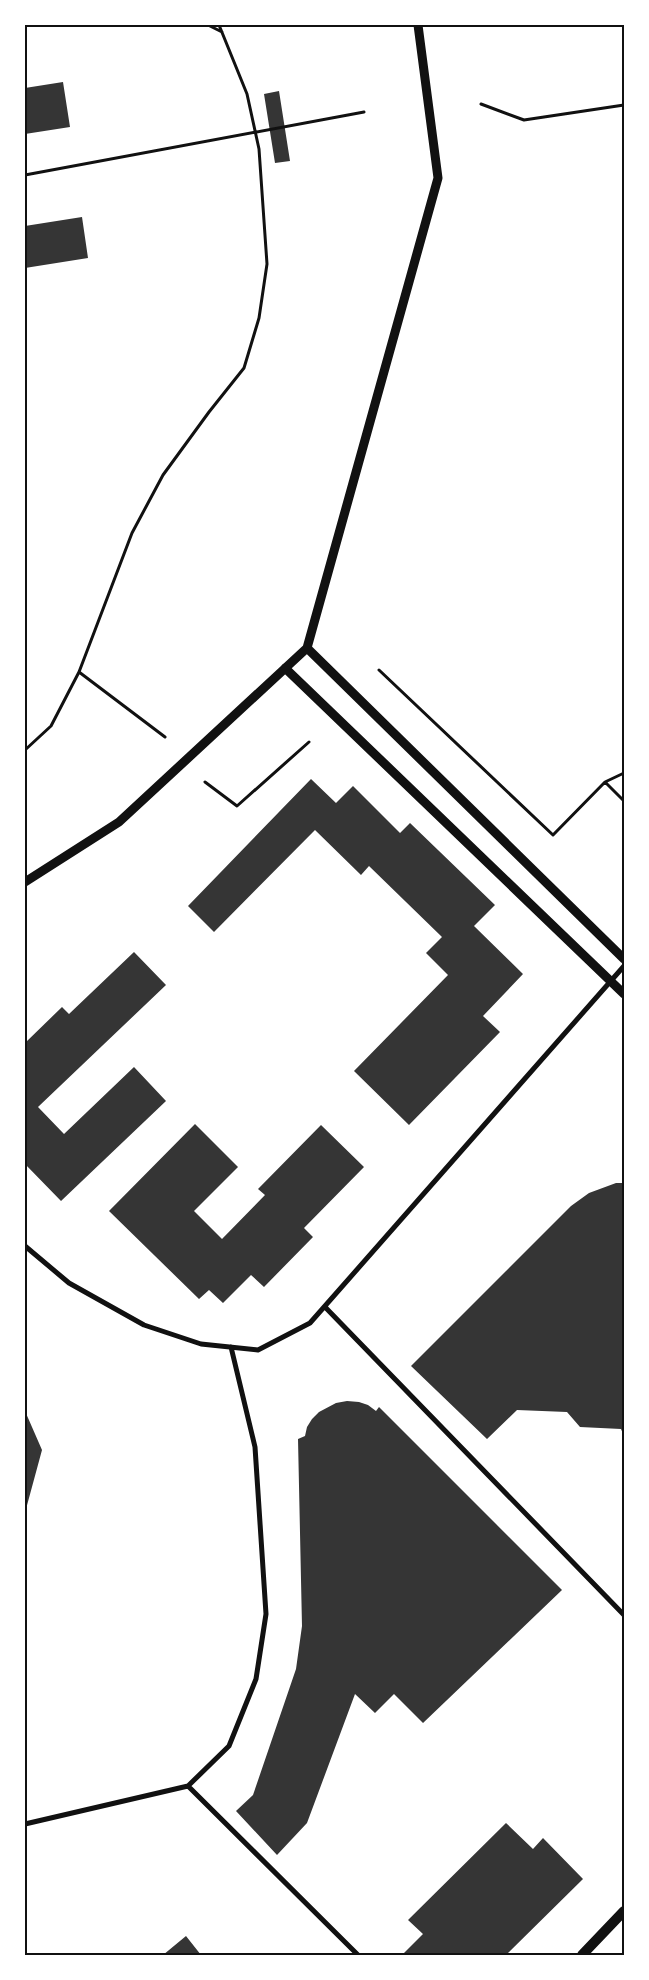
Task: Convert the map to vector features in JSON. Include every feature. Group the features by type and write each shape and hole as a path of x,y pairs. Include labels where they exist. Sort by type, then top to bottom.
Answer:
{"main road":[{"path":"582,1955 624,1911"}],"street":[{"path":"25,882 119,822 307,648 438,178 418,25"},
{"path":"307,648 624,959"},
{"path":"285,668 624,994"},
{"path":"25,1246 69,1283 144,1325 201,1344 258,1350 310,1323 624,966"},
{"path":"325,1307 624,1615"},
{"path":"25,1824 188,1786 229,1746 256,1679 266,1614 255,1447 231,1347"},
{"path":"188,1786 358,1955"}],"path":[{"path":"208,25 222,33"},
{"path":"25,750 51,726 78,672 132,532 163,475 208,412 244,368 259,318 267,264 259,149 247,94 219,25"},
{"path":"481,104 524,120 624,105"},
{"path":"25,175 364,112"},
{"path":"379,670 553,835 605,782 624,773"},
{"path":"78,672 165,737"},
{"path":"205,782 237,806 309,742"},
{"path":"605,782 624,801"}],"building":[{"path":"63,82 70,127 25,134 25,88"},
{"path":"279,91 290,161 275,163 264,94"},
{"path":"82,217 88,258 25,268 25,226"},
{"path":"311,779 336,803 353,786 400,833 410,823 495,905 474,926 523,974 483,1016 500,1032 409,1125 354,1071 448,975 426,953 442,937 369,866 361,875 315,830 214,932 188,906"},
{"path":"134,952 166,985 38,1107 64,1134 134,1067 166,1101 61,1201 25,1164 25,1043 62,1007 69,1014"},
{"path":"195,1124 238,1167 194,1211 222,1239 265,1195 258,1189 321,1125 364,1167 304,1228 313,1237 264,1287 251,1275 223,1303 209,1290 199,1299 109,1211"},
{"path":"616,1183 624,1183 624,1436 621,1429 580,1427 567,1412 517,1410 487,1439 411,1366 571,1206 589,1193"},
{"path":"347,1401 368,1405 376,1411 379,1407 562,1590 423,1723 394,1694 375,1713 355,1694 307,1823 277,1855 236,1811 253,1795 296,1669 302,1626 298,1439 305,1436 307,1427 319,1412 336,1403"},
{"path":"25,1411 42,1450 26,1509 25,1509"},
{"path":"506,1823 533,1849 543,1838 583,1879 506,1955 402,1955 423,1934 408,1920"},
{"path":"186,1936 201,1955 163,1955"}]}
